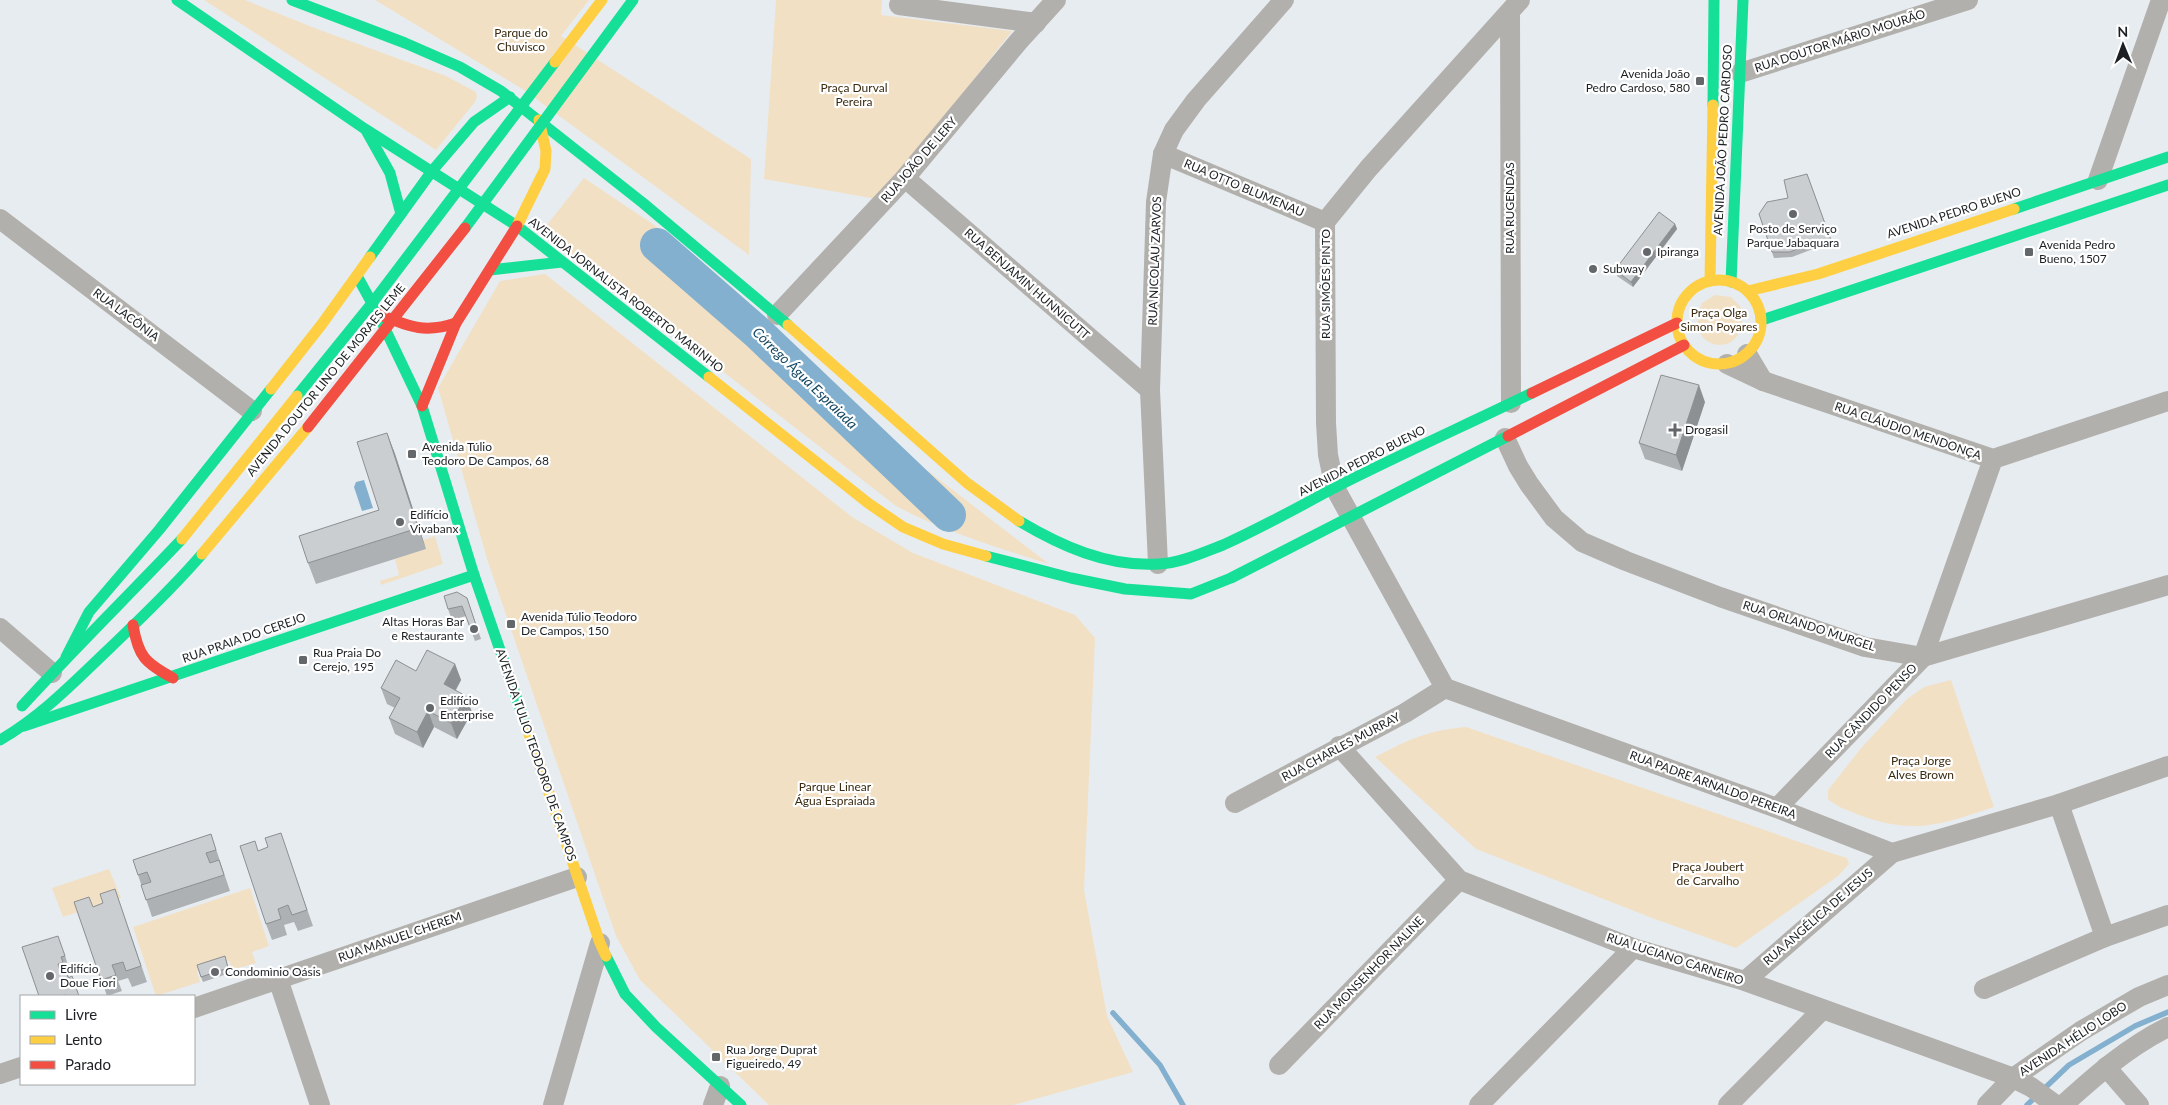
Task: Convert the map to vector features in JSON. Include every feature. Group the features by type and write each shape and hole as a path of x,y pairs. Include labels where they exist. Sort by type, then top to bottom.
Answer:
{"main road":[{"name":"AVENIDA JORNALISTA ROBERTO MARINHO","path":"177,0 365,129 516,226 868,503 903,527 943,544 1071,578 1125,589 1192,594 1231,578 1351,517"},
{"path":"292,0 405,43 460,67 510,97 643,203 777,315"},
{"name":"AVENIDA DOUTOR LINO DE MORAES LEME","path":"0,736 11,718 66,657 121,604 182,539 374,302 602,0"},
{"name":"AVENIDA DOUTOR LINO DE MORAES LEME","path":"0,740 24,726 133,625 202,554 351,374 430,272 633,0"},
{"name":"AVENIDA JOÃO PEDRO CARDOSO","path":"1710,281 1714,0"},
{"name":"AVENIDA JOÃO PEDRO CARDOSO","path":"1731,282 1743,0"},
{"name":"AVENIDA DOUTOR LINO DE MORAES LEME","path":"66,657 89,612 159,530 357,276 432,171 474,122 510,97"},
{"path":"422,406 456,323 516,226 545,169 546,151 539,120"},
{"path":"365,129 390,173 401,214"},
{"name":"AVENIDA PEDRO BUENO","path":"1748,291 1818,274 2168,157"},
{"path":"1762,320 2168,185"},
{"path":"490,270 562,262"},
{"name":"AVENIDA TULIO TEODORO DE CAMPOS","path":"357,276 378,314 422,406 474,575 600,943 624,994 656,1027 741,1105"},
{"path":"1710,281 1731,282 1748,291 1755,300 1762,320 1756,343 1747,354 1726,364 1702,361 1695,357 1684,345 1679,335 1677,323 1680,307 1688,293 1695,288 1710,281"},
{"path":"378,314 416,328 428,330 456,323"},
{"name":"AVENIDA PEDRO BUENO","path":"777,315 967,483 1008,515 1050,539 1089,555 1122,562 1158,564 1192,558 1262,528 1335,488 1677,323"},
{"path":"1351,517 1684,345"},
{"name":"RUA PRAIA DO CEREJO","path":"24,726 173,678 295,634 474,575"},
{"path":"133,625 136,646 144,660 173,678"}],"street":[{"name":"RUA JOÃO DE LERY","path":"777,315 905,178 1056,0"},
{"name":"RUA NICOLAU ZARVOS","path":"1158,564 1150,390 1156,202 1163,154 1174,130 1196,100 1284,0"},
{"name":"RUA DOUTOR MÁRIO MOURÃO","path":"1740,73 1968,0"},
{"path":"2098,180 2161,0"},
{"path":"899,5 1036,23"},
{"name":"RUA SIMÕES PINTO","path":"1351,517 1335,488 1328,455 1326,423 1325,222 1368,169 1515,6"},
{"name":"RUA RUGENDAS","path":"1511,403 1515,6"},
{"name":"RUA OTTO BLUMENAU","path":"1163,154 1325,222"},
{"name":"RUA BENJAMIN HUNNICUTT","path":"905,178 1150,390"},
{"name":"RUA LACÔNIA","path":"0,220 252,411"},
{"path":"1747,354 1763,381"},
{"name":"RUA CLÁUDIO MENDONÇA","path":"1726,364 1763,381 1993,460 2168,401"},
{"name":"RUA ORLANDO MURGEL","path":"1506,438 1518,466 1534,491 1554,518 1582,542 1720,597 1865,647 1923,657 2168,585"},
{"name":"RUA CÂNDIDO PENSO","path":"1777,808 1923,657 1993,460"},
{"path":"1351,517 1445,688"},
{"path":"0,628 52,673"},
{"name":"RUA CHARLES MURRAY","path":"1236,803 1339,746 1405,713 1445,688"},
{"name":"RUA PADRE ARNALDO PEREIRA","path":"1445,688 1777,808 1892,853"},
{"name":"RUA LUCIANO CARNEIRO","path":"1339,746 1459,880 1633,948 1745,981 2013,1078 2057,1104"},
{"path":"1892,853 2059,804 2168,766"},
{"path":"2059,804 2105,937"},
{"name":"RUA ANGÉLICA DE JESUS","path":"1745,981 1892,853"},
{"name":"RUA MANUEL CHEREM","path":"195,1008 577,877"},
{"name":"RUA MONSENHOR NALINE","path":"1279,1066 1459,880"},
{"path":"1984,989 2105,937 2168,915"},
{"path":"553,1105 600,943"},
{"path":"1479,1105 1633,948"},
{"path":"278,979 320,1105"},
{"name":"AVENIDA HÉLIO LOBO","path":"1987,1105 2013,1078 2111,1013 2139,997 2168,985"},
{"path":"1728,1105 1822,1010"},
{"path":"2057,1104 2142,1040 2168,1027"},
{"path":"2106,1066 2140,1105"},
{"path":"0,1074 20,1067"},
{"path":"713,1105 720,1086"}],"green space":[{"path":"204,0 245,0 317,29 446,76 476,92 477,97 436,150"},
{"name":"Parque do Chuvisco","path":"375,0 589,0 561,36 751,159 749,255 524,90"},
{"name":"Praça Durval Pereira","path":"776,0 882,0 881,15 1012,31 900,173 876,199 764,179"},
{"path":"584,178 666,233 650,254 763,351 940,523 958,507 927,479 928,471 1049,564 952,531 896,506 542,231"},
{"name":"Parque Linear Água Espraiada","path":"545,274 852,517 913,553 1075,615 1095,638 1084,890 1107,1016 1133,1072 1013,1105 769,1105 640,980 616,936 488,562 438,388 500,281"},
{"name":"Praça Olga Simon Poyares","path":"1715,295 1731,297 1741,307 1742,325 1736,337 1727,344 1717,345 1707,341 1700,333 1698,320 1702,303"},
{"path":"435,536 443,564 381,585 380,581 399,575 395,559 425,549 423,540"},
{"name":"Praça Jorge Alves Brown","path":"1951,680 1994,807 1942,823 1912,826 1896,825 1859,815 1828,799 1828,790 1862,747 1907,699 1924,687"},
{"name":"Praça Joubert de Carvalho","path":"1466,727 1847,858 1849,864 1838,876 1736,948 1652,918 1476,849 1375,757 1429,733"},
{"path":"109,869 121,898 63,917 52,888"},
{"path":"250,888 269,946 252,952 256,963 232,970 229,961 197,971 200,982 156,995 133,927"}],"water":[{"path":"364,480 373,508 362,511 354,487 356,482"}],"building":[{"name":"Posto de Serviço Parque Jabaquara","path":"1807,174 1831,240 1811,243 1790,252 1772,252 1759,214 1767,202 1788,198 1784,180"},
{"name":"Ipiranga","path":"1659,212 1675,224 1631,282 1615,270"},
{"path":"1661,375 1699,385 1676,455 1639,443"},
{"path":"387,433 418,528 308,563 299,536 379,510 357,442"},
{"path":"457,592 467,598 477,628 471,630 462,606 448,609 444,596"},
{"name":"Edifício Enterprise","path":"427,650 455,664 444,684 466,696 451,723 428,711 417,732 389,718 400,698 381,688 396,660 416,671"},
{"path":"281,833 307,910 292,915 288,905 278,909 281,919 266,924 240,846 255,841 258,851 268,847 265,838"},
{"path":"211,834 216,850 206,853 210,863 219,860 224,875 146,900 141,885 151,882 147,872 138,875 133,860"},
{"path":"115,889 141,966 126,971 123,962 112,965 116,975 101,980 74,902 89,897 93,907 103,903 100,894"},
{"name":"Edifício Doue Fiori","path":"58,936 65,956 61,957 63,962 58,964 61,974 67,972 68,978 72,976 79,995 39,995 22,947"},
{"path":"225,956 228,968 201,977 197,965"}],"waterway":[{"name":"Córrego Água Espraiada","path":"657,245 758,333 949,515"},
{"path":"2027,1105 2069,1065 2135,1026 2168,1012"},
{"name":"Córrego Água Espraiada","path":"1113,1013 1160,1065 1183,1105"}],"traffic: fast":[{"path":"177,0 365,129 517,226 709,377"},
{"path":"292,0 405,43 460,67 501,91 643,203 788,325"},
{"path":"465,228 633,0"},
{"path":"1713,105 1714,0"},
{"path":"1731,282 1743,0"},
{"path":"297,396 373,302 555,62"},
{"path":"432,171 474,122 510,97"},
{"path":"367,132 390,173 401,214"},
{"path":"2014,209 2168,157"},
{"path":"370,257 432,171"},
{"path":"1762,320 2168,185"},
{"path":"490,270 562,262"},
{"path":"357,276 378,314 422,406 474,575 527,728"},
{"path":"66,657 89,612 159,530 271,389"},
{"path":"1019,521 1051,539 1103,558 1139,564 1175,562 1223,545 1358,476 1532,393"},
{"path":"986,556 1071,578 1125,589 1191,594 1231,578 1508,436"},
{"path":"22,706 182,539"},
{"path":"0,740 30,720 72,685 158,602 202,554"},
{"path":"24,726 474,575"},
{"path":"606,956 625,994 656,1027 741,1105"}],"traffic: slow":[{"path":"555,62 602,0"},
{"path":"1710,281 1713,105"},
{"path":"517,226 545,169 546,151 539,120"},
{"path":"1748,291 1818,274 2014,209"},
{"path":"271,389 322,324 370,257"},
{"path":"1719,280 1735,283 1749,292 1758,306 1761,322 1758,338 1749,352 1735,361 1719,364 1703,361 1689,352 1680,338 1677,322 1680,306 1689,292 1703,283 1719,280"},
{"path":"788,325 967,483 1019,521"},
{"path":"709,377 868,503 903,527 943,544 986,556"},
{"path":"182,539 297,396"},
{"path":"202,554 308,427"},
{"path":"527,728 606,956"}],"traffic: jam":[{"path":"422,406 456,323 517,226"},
{"path":"308,427 465,228"},
{"path":"378,314 416,327 435,328 456,323"},
{"path":"1532,393 1677,323"},
{"path":"1508,436 1684,345"},
{"path":"133,625 137,644 144,657 149,663 173,678"}],"place":[{"name":"Avenida João Pedro Cardoso, 580","path":"1700,81"},
{"name":"Posto de Serviço Parque Jabaquara","path":"1793,214"},
{"name":"Ipiranga","path":"1647,252"},
{"name":"Avenida Pedro Bueno, 1507","path":"2029,252"},
{"name":"Subway","path":"1593,269"},
{"name":"Drogasil","path":"1675,430"},
{"name":"Avenida Túlio Teodoro De Campos, 68","path":"412,454"},
{"name":"Edifício Vivabanx","path":"400,522"},
{"name":"Avenida Túlio Teodoro De Campos, 150","path":"511,624"},
{"name":"Altas Horas Bar e Restaurante","path":"474,629"},
{"name":"Rua Praia Do Cerejo, 195","path":"303,660"},
{"name":"Edifício Enterprise","path":"430,708"},
{"name":"Condomìnio Oásis","path":"215,972"},
{"name":"Edifício Doue Fiori","path":"50,976"},
{"name":"Rua Jorge Duprat Figueiredo, 49","path":"716,1057"}]}
